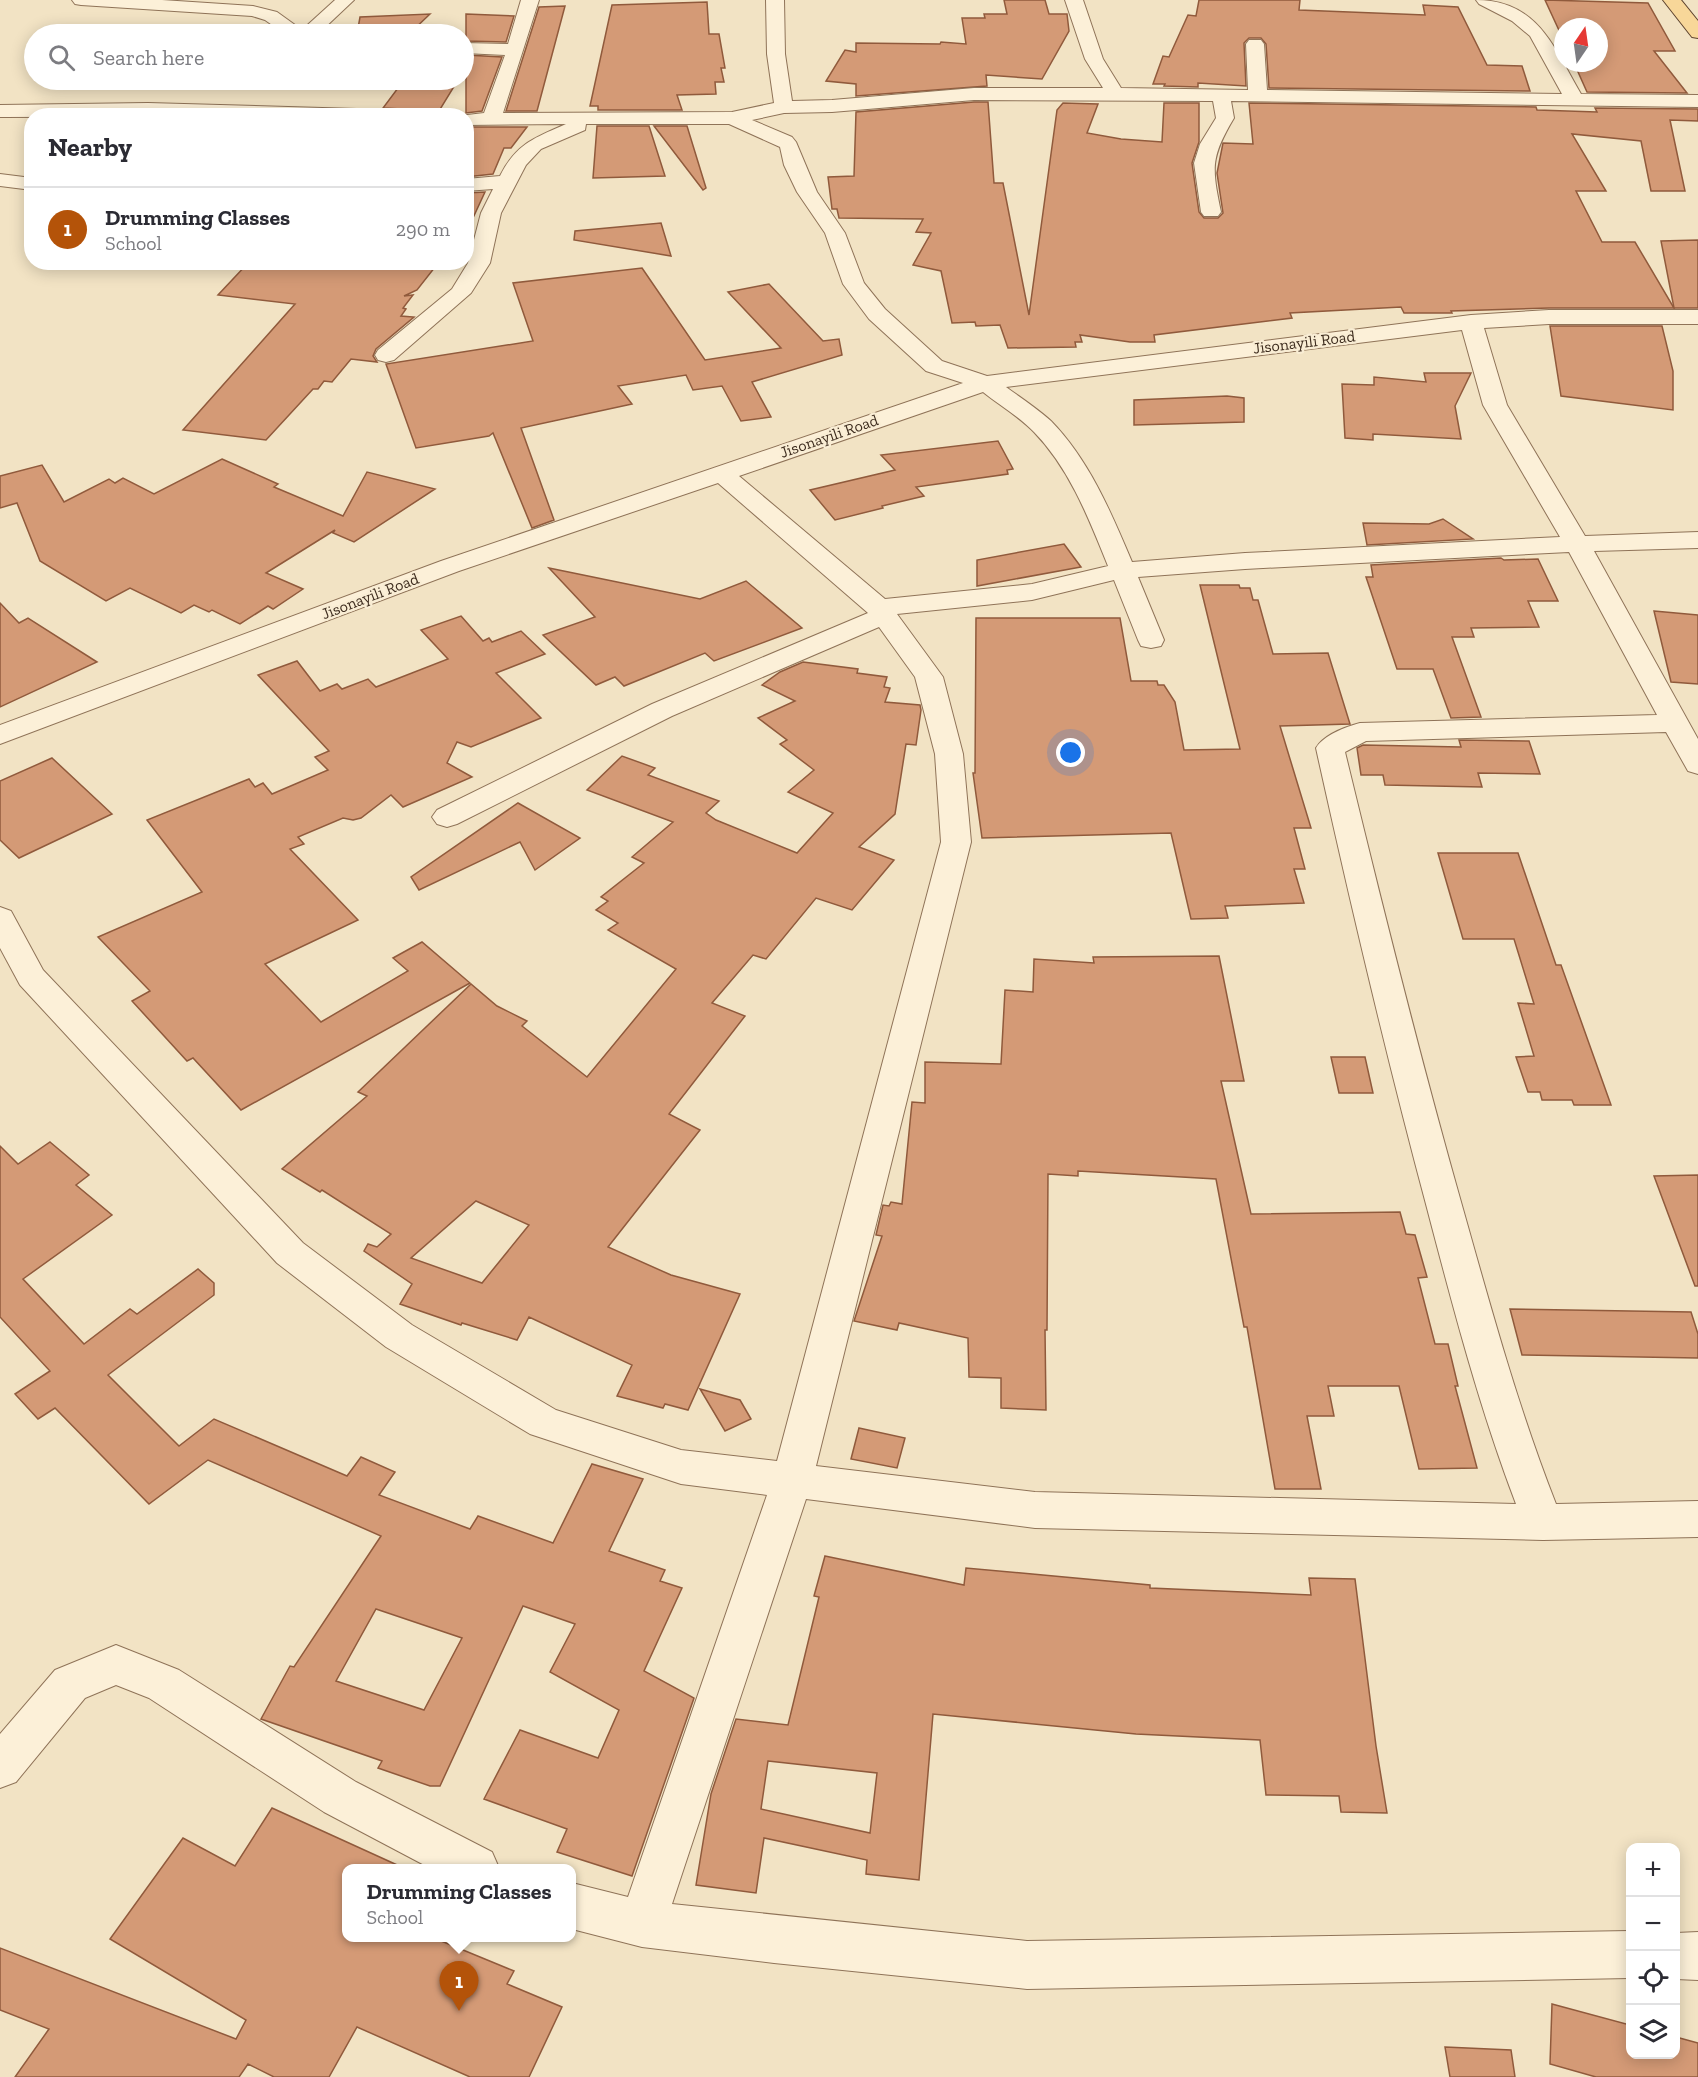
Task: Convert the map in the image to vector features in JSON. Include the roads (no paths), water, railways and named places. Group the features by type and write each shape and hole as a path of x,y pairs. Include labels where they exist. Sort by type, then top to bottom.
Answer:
{"main road":[{"path":"1672,0 1698,33"}],"street":[{"path":"81,0 253,11 271,16 282,24"},
{"path":"319,24 345,0"},
{"path":"491,120 514,50 522,33 530,0"},
{"path":"775,0 774,32 778,81 784,107"},
{"path":"1074,0 1094,58 1115,93"},
{"path":"1485,0 1518,17 1538,33 1575,100"},
{"path":"1255,44 1258,95"},
{"path":"474,48 514,50"},
{"path":"474,119 732,118 784,107 832,106 974,94 1221,94 1698,101"},
{"path":"1211,212 1202,168 1205,148 1225,118 1221,94"},
{"path":"785,141 832,106"},
{"path":"0,111 24,111"},
{"path":"732,118 785,141 807,192 836,233 854,284 877,314 934,366 986,383 1041,426 1072,464 1100,515 1151,640"},
{"path":"387,355 460,293 479,263 491,213 517,162 534,146 553,135 592,120"},
{"path":"0,180 24,183"},
{"path":"474,184 505,182"},
{"name":"Jisonayili Road","path":"0,735 450,566 986,383 1471,322 1549,317 1698,317"},
{"path":"1471,322 1494,405 1577,544 1698,765"},
{"path":"642,1924 792,1481 956,842 949,754 930,676 881,612 722,473"},
{"path":"447,817 662,710 881,612 1032,592 1124,570 1245,561 1698,540"},
{"path":"1543,1522 1519,1462 1488,1363 1414,1098 1371,929 1330,748 1360,732 1675,723"},
{"path":"0,918 31,977 290,1253 399,1336 544,1422 681,1467 1035,1510 1543,1522 1698,1519"},
{"path":"0,1767 70,1684 116,1665 164,1684 339,1797 466,1864"},
{"path":"576,1907 642,1924 774,1940 1028,1965 1626,1955"},
{"path":"1680,1956 1698,1956"}],"place":[{"name":"Drumming Classes","path":"459,2011"}]}
